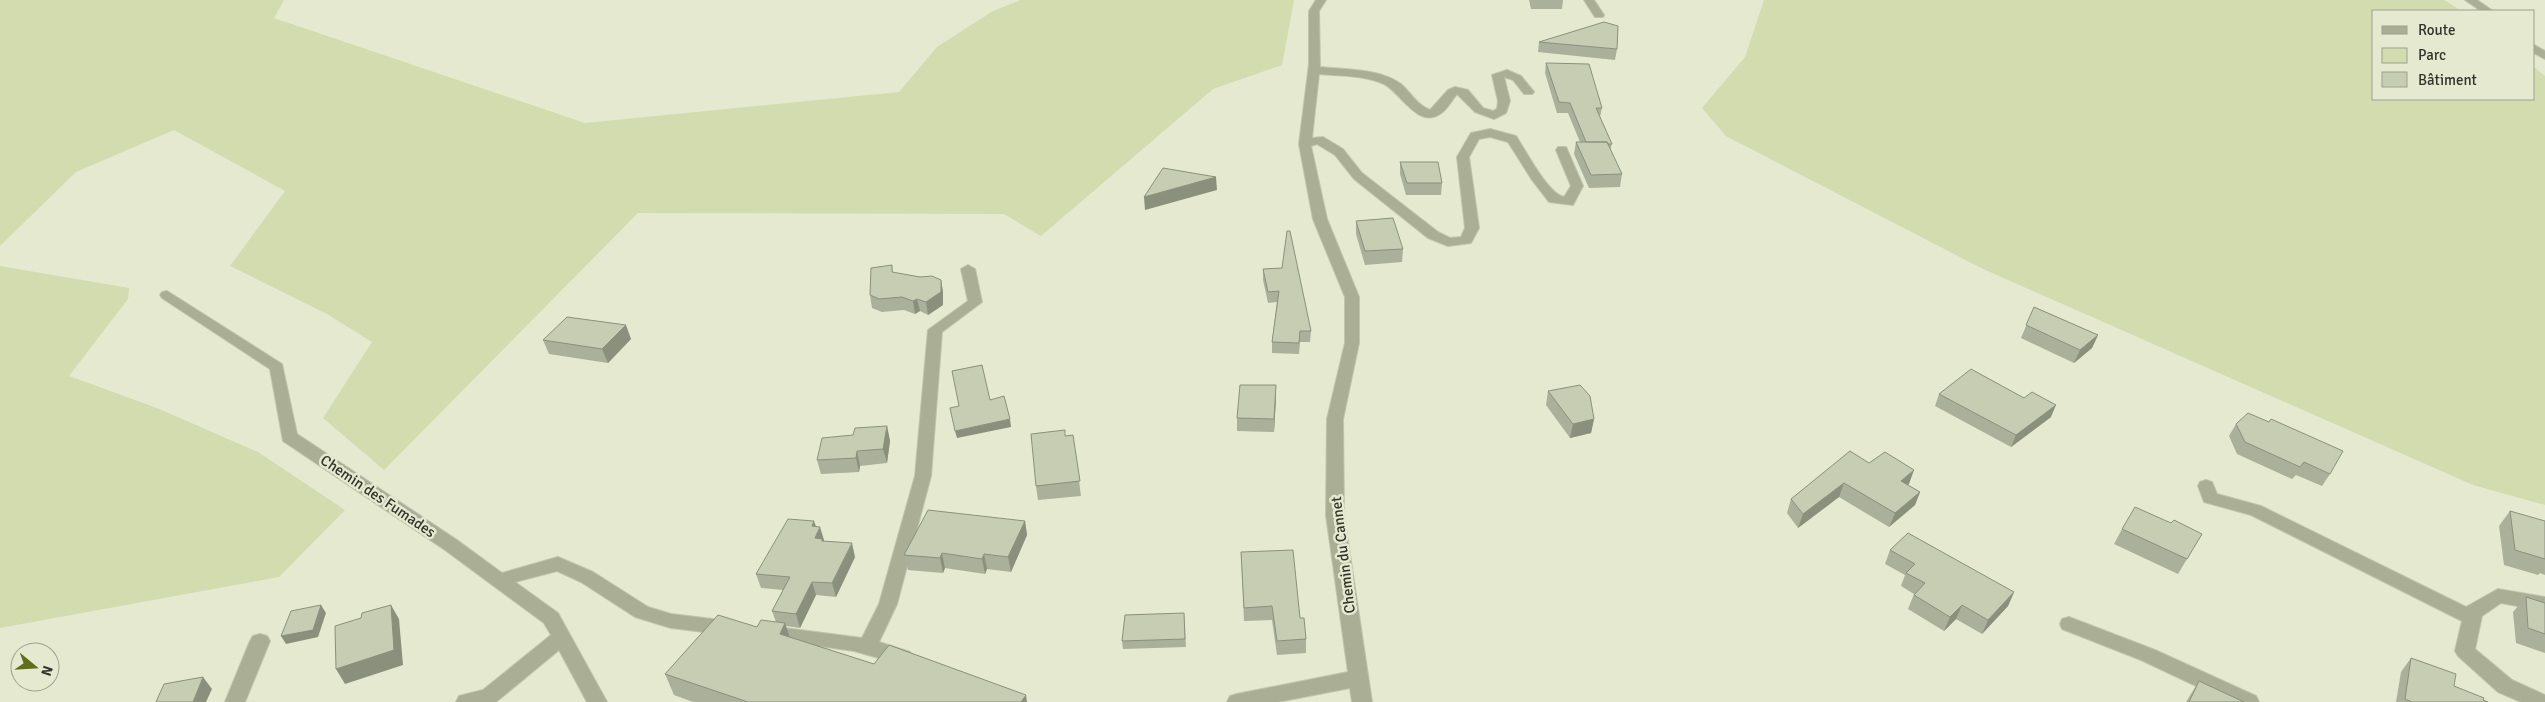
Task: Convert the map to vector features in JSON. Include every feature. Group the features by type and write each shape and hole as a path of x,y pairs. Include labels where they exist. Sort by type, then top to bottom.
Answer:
{"street":[{"name":"Chemin du Cannet","path":"1320,0 1314,11 1314,70 1305,144 1320,219 1352,297 1352,343 1335,419 1335,515 1362,702"},
{"path":"1589,0 1599,15"},
{"path":"2470,0 2486,10"},
{"path":"1314,70 1365,76 1388,82 1396,86 1419,109 1430,114 1438,111 1455,90 1464,92 1480,110 1494,115 1502,111 1504,101 1498,75 1507,73 1517,78 1528,92"},
{"path":"1305,144 1319,140 1339,152 1358,176 1433,235 1448,242 1466,240 1472,228 1463,157 1475,136 1490,133 1512,139 1536,177 1554,199 1568,202 1577,186 1562,150"},
{"path":"867,646 888,604 923,476 935,330 974,302 968,269"},
{"name":"Chemin des Fumades","path":"167,296 277,367 289,437 552,618 595,701"},
{"path":"2206,486 2210,498 2230,505 2255,510 2472,618"},
{"path":"499,580 558,564 587,577 642,612 671,621 867,646 883,649 918,663"},
{"path":"2540,702 2506,686 2465,651 2473,612 2498,596 2545,604"},
{"path":"2069,624 2148,655 2249,702"},
{"path":"466,702 489,696 562,636"},
{"path":"235,702 260,642"},
{"path":"1237,702 1358,678"}],"green space":[{"path":"0,0 284,0 274,18 585,123 899,92 937,47 993,11 1021,0 1294,0 1282,65 1213,89 1041,236 1004,214 638,213 384,470 323,418 372,342 327,314 230,266 285,191 174,130 76,172 0,246"},
{"path":"1764,0 2444,0 2460,10 2372,10 2372,100 2535,100 2535,68 2545,76 2545,505 2473,485 1981,268 1726,136 1702,108 1745,57"},
{"path":"0,266 129,288 128,299 69,376 157,408 258,452 345,510 279,577 0,628"}],"building":[{"path":"1604,22 1618,26 1617,49 1539,42"},
{"path":"1546,63 1589,64 1602,108 1596,108 1612,144 1607,142 1586,142 1570,103 1559,102"},
{"path":"1576,142 1607,142 1622,174 1591,175"},
{"path":"1400,162 1438,162 1442,183 1407,183"},
{"path":"1163,168 1216,177 1144,197"},
{"path":"1393,218 1403,249 1365,251 1356,221"},
{"path":"1287,231 1290,231 1311,331 1300,331 1299,343 1272,342 1279,291 1268,292 1263,269 1282,268"},
{"path":"892,265 892,272 920,277 932,276 941,280 941,292 926,302 917,299 913,301 902,297 879,299 870,295 871,268"},
{"path":"2034,307 2098,335 2080,350 2026,325"},
{"path":"567,317 626,325 602,349 543,340"},
{"path":"982,365 990,400 1004,396 1010,419 955,431 950,408 959,406 952,371"},
{"path":"1971,369 2024,398 2032,392 2056,405 2016,435 1939,394"},
{"path":"1240,385 1276,385 1274,419 1237,418"},
{"path":"1580,385 1590,396 1594,419 1573,424 1548,391"},
{"path":"2248,413 2269,422 2271,419 2343,451 2330,474 2304,462 2300,467 2245,442 2236,424"},
{"path":"887,426 883,449 857,451 856,458 817,460 822,438 853,435 855,428"},
{"path":"1065,430 1065,436 1073,435 1080,481 1036,486 1031,434"},
{"path":"1850,451 1869,463 1885,452 1914,470 1901,481 1920,492 1895,513 1844,483 1803,514 1791,499"},
{"path":"2135,507 2171,523 2174,520 2202,534 2187,559 2122,529"},
{"path":"928,510 1025,521 1008,557 984,554 982,559 942,553 940,558 904,555"},
{"path":"2510,511 2545,521 2545,559 2515,550"},
{"path":"788,519 814,521 812,526 820,527 815,538 822,539 822,541 852,543 832,583 812,582 796,614 772,611 790,577 756,574"},
{"path":"1908,533 2014,592 1988,620 1962,605 1950,617 1914,595 1925,583 1906,573 1915,564 1890,550"},
{"path":"1293,550 1300,618 1304,618 1306,639 1277,641 1272,606 1244,608 1241,552"},
{"path":"2526,597 2545,603 2545,634 2528,628"},
{"path":"321,605 313,630 281,636 291,611"},
{"path":"391,605 394,650 336,669 335,626 361,618 362,613"},
{"path":"1184,613 1185,639 1122,641 1125,615"},
{"path":"718,615 757,627 761,620 785,623 780,634 874,664 889,645 1026,695 1021,702 748,702 665,674"},
{"path":"2411,658 2456,674 2454,686 2484,698 2483,700 2488,702 2412,702 2405,699"},
{"path":"203,677 193,702 156,702 164,684"},
{"path":"2199,681 2244,702 2189,702"}]}
